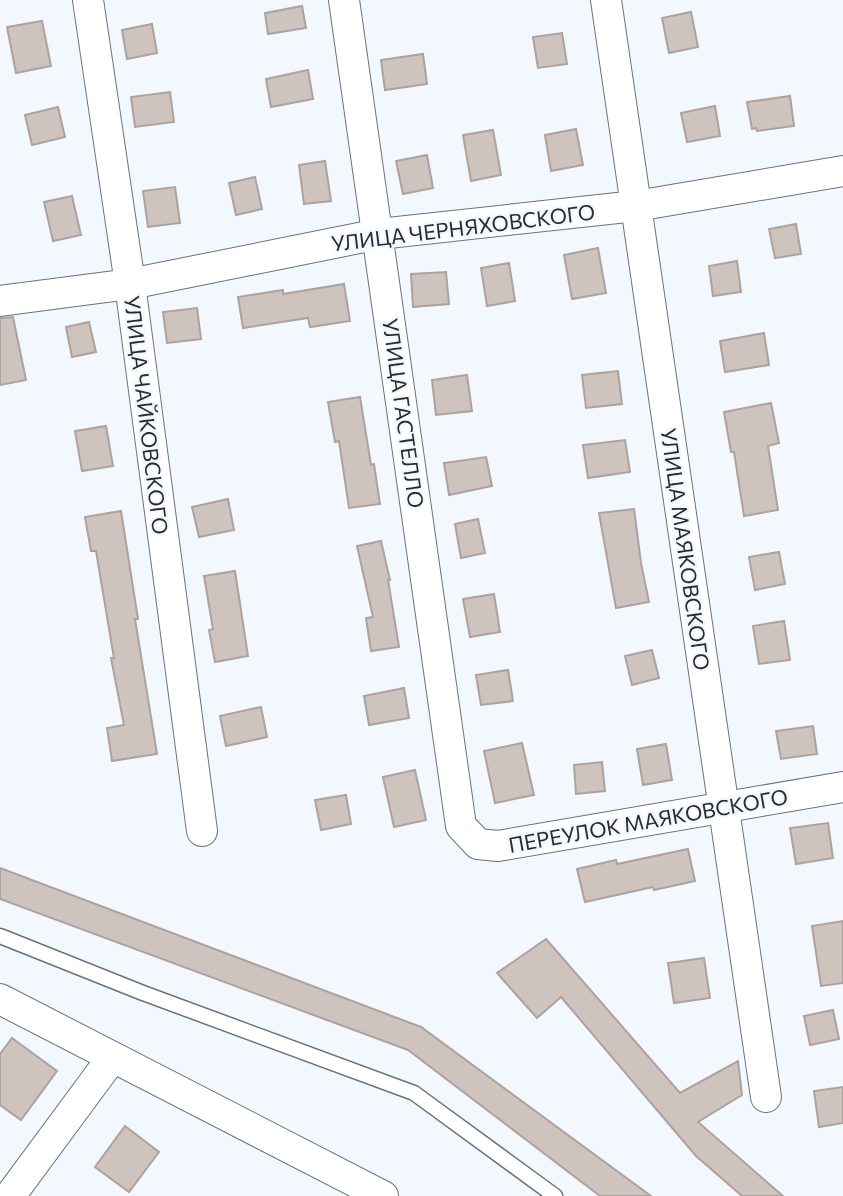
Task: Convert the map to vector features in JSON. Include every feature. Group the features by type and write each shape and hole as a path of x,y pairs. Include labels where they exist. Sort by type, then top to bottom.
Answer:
{"street":[{"name":"УЛИЦА ЧАЙКОВСКОГО","path":"88,0 130,284 202,831"},
{"name":"УЛИЦА ГАСТЕЛЛО","path":"344,0 461,826"},
{"name":"УЛИЦА МАЯКОВСКОГО","path":"606,0 766,1097"},
{"name":"УЛИЦА ЧЕРНЯХОВСКОГО","path":"0,300 130,284 379,234 636,206 843,171"},
{"name":"ПЕРЕУЛОК МАЯКОВСКОГО","path":"461,826 478,845 498,846 843,787"},
{"path":"0,999 383,1196"},
{"path":"10,1196 112,1058"}],"lane":[{"path":"0,936 143,993 414,1093 555,1196"}],"building":[{"path":"302,6 306,28 268,34 265,13"},
{"path":"691,12 698,47 669,53 662,18"},
{"path":"42,21 51,66 16,73 7,27"},
{"path":"152,24 157,53 127,59 122,30"},
{"path":"562,33 567,64 538,68 533,37"},
{"path":"423,54 427,84 385,90 381,60"},
{"path":"308,70 313,99 271,107 266,79"},
{"path":"170,92 174,122 135,127 131,97"},
{"path":"790,96 794,126 757,131 756,128 752,129 747,102"},
{"path":"715,106 720,136 687,142 681,113"},
{"path":"58,107 65,137 32,145 25,115"},
{"path":"576,129 583,165 551,171 545,135"},
{"path":"493,130 501,175 471,181 463,135"},
{"path":"427,155 433,188 403,194 396,161"},
{"path":"325,161 331,201 304,204 299,165"},
{"path":"255,177 262,209 236,215 229,183"},
{"path":"175,187 180,223 148,227 143,191"},
{"path":"72,196 81,235 53,241 44,202"},
{"path":"796,224 801,254 775,258 769,229"},
{"path":"598,248 606,293 572,299 564,255"},
{"path":"737,261 741,292 713,296 709,266"},
{"path":"509,263 515,301 487,306 481,268"},
{"path":"446,272 449,304 413,307 411,274"},
{"path":"344,284 350,321 310,327 308,318 243,328 238,297 283,290 283,294"},
{"path":"197,308 201,339 167,343 163,312"},
{"path":"13,317 26,380 0,385 0,318"},
{"path":"89,322 96,352 72,357 66,327"},
{"path":"764,333 769,365 725,372 720,341"},
{"path":"618,371 622,404 586,408 582,375"},
{"path":"467,375 472,411 436,415 432,380"},
{"path":"360,397 380,504 349,508 339,441 335,442 328,402"},
{"path":"771,403 779,443 768,446 778,510 744,516 734,452 731,452 724,412"},
{"path":"106,426 113,466 82,471 75,431"},
{"path":"625,440 630,472 588,478 583,445"},
{"path":"486,457 492,486 449,495 444,463"},
{"path":"228,499 234,530 199,537 192,507"},
{"path":"634,509 649,602 616,608 599,513"},
{"path":"121,511 157,754 112,761 107,728 124,725 111,658 114,658 96,551 91,551 85,517"},
{"path":"478,519 485,553 461,558 455,524"},
{"path":"381,541 390,580 399,647 371,651 366,618 373,617 357,546"},
{"path":"779,552 785,584 755,590 749,557"},
{"path":"235,571 248,656 215,662 209,630 213,629 204,576"},
{"path":"494,594 500,632 470,637 463,599"},
{"path":"784,621 790,660 759,664 753,626"},
{"path":"652,650 659,678 632,685 625,656"},
{"path":"508,670 513,701 481,705 476,675"},
{"path":"404,688 409,718 369,725 364,696"},
{"path":"261,707 267,737 226,746 220,716"},
{"path":"813,726 817,754 781,759 776,731"},
{"path":"522,743 534,795 495,803 484,751"},
{"path":"666,744 672,780 643,785 637,749"},
{"path":"602,762 605,791 576,794 574,765"},
{"path":"415,770 426,820 394,827 383,777"},
{"path":"346,795 351,824 321,830 315,800"},
{"path":"828,823 833,858 796,864 790,828"},
{"path":"688,849 695,881 585,902 577,869 616,860 617,864"},
{"path":"0,868 421,1027 651,1196 600,1196 408,1050 0,899"},
{"path":"843,921 843,983 821,986 812,926"},
{"path":"546,939 680,1093 738,1061 742,1095 698,1122 783,1196 742,1196 696,1156 561,997 537,1018 497,973"},
{"path":"704,958 710,998 674,1003 668,963"},
{"path":"833,1010 839,1039 810,1045 804,1016"},
{"path":"12,1038 57,1071 21,1120 0,1105 0,1054"},
{"path":"843,1087 843,1123 819,1127 814,1091"},
{"path":"125,1126 159,1152 129,1192 95,1167"}]}
